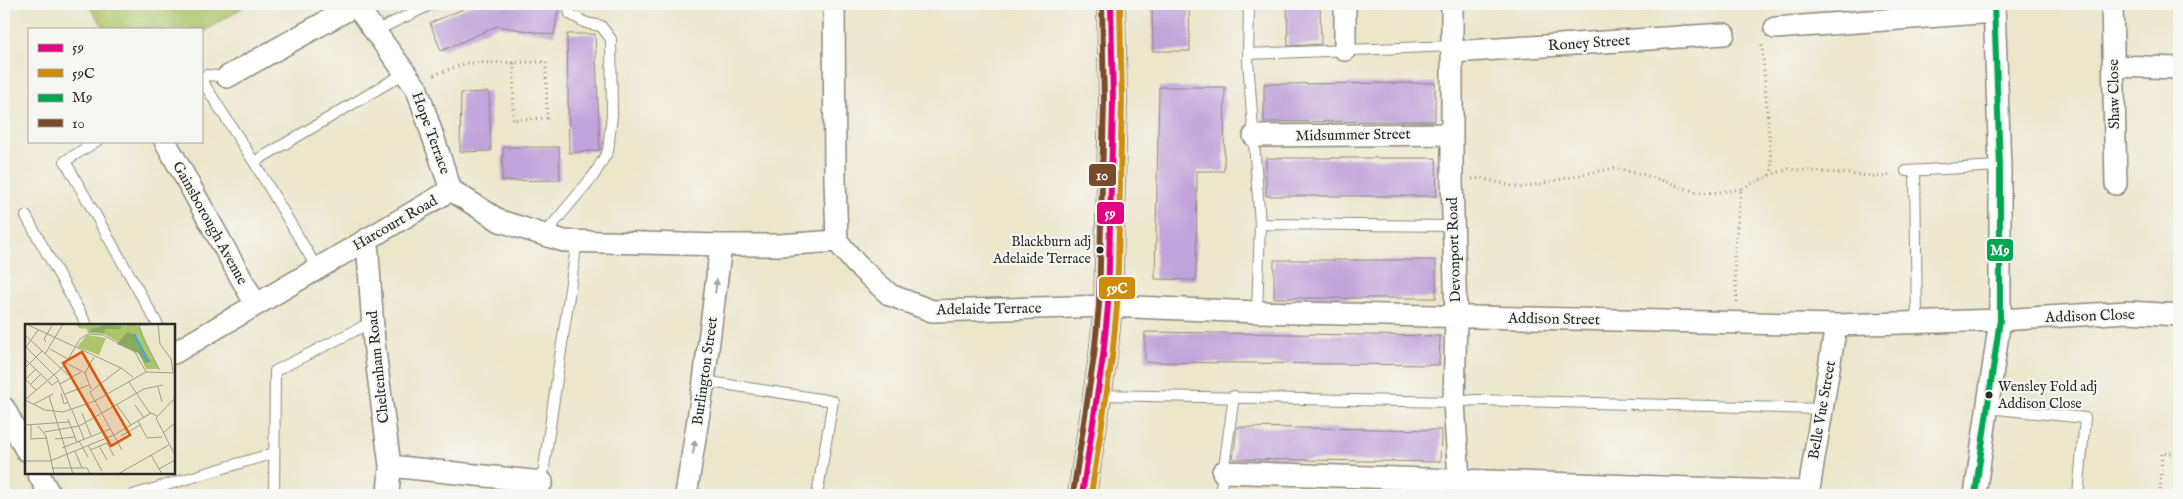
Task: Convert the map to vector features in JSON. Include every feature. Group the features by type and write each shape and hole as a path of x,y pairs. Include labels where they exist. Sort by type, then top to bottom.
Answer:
{"highway":[{"path":"1082,495 1098,395 1108,306 1113,102 1111,4"}],"street":[{"name":"Hope Terrace","path":"356,4 417,89 451,190"},
{"path":"227,77 356,4"},
{"path":"721,246 837,241 834,4"},
{"path":"1345,4 1345,50"},
{"name":"Devonport Road","path":"1452,4 1452,181 1456,317 1454,402 1460,487"},
{"name":"Shaw Close","path":"2112,4 2116,184"},
{"path":"1775,28 1994,8 2000,166 2000,320 1975,495"},
{"name":"Roney Street","path":"1453,49 1724,34"},
{"path":"2114,66 2179,68"},
{"name":"Midsummer Street","path":"1254,136 1452,134"},
{"name":"Gainsborough Avenue","path":"166,142 256,305"},
{"name":"Harcourt Road","path":"175,352 451,190 500,221 564,241 721,246"},
{"name":"Cheltenham Road","path":"367,239 372,322 390,466 388,495"},
{"name":"Adelaide Terrace","path":"837,241 856,264 890,295 932,310 1108,306"},
{"name":"Burlington Street","path":"686,495 704,381 721,246"},
{"name":"Addison Street","path":"1108,306 1258,312 1836,325 2000,320"},
{"name":"Addison Close","path":"2000,320 2127,312 2179,315"},
{"name":"Belle Vue Street","path":"1808,494 1836,325"},
{"path":"4,408 25,443"},
{"path":"390,466 540,489"},
{"path":"1223,472 1460,487 1808,494"},
{"path":"39,474 50,495"}],"lane":[{"path":"375,31 432,4"},
{"path":"544,235 594,175 608,151 610,133 612,114 611,40 601,26 586,23 570,14 569,4"},
{"path":"1248,4 1248,54 1260,224 1258,312"},
{"path":"1248,54 1345,50 1453,49"},
{"path":"202,78 207,75 227,77"},
{"path":"254,162 409,78"},
{"path":"202,81 254,162 317,268"},
{"path":"95,142 65,161 157,324"},
{"path":"1917,323 1911,171 2000,166"},
{"path":"26,216 86,324"},
{"path":"1260,224 1453,226"},
{"path":"540,489 577,242"},
{"path":"274,495 275,371 372,322"},
{"path":"704,381 833,401 818,495"},
{"path":"1098,395 1234,396 1454,402 1476,400 1822,409"},
{"path":"1220,495 1234,396"},
{"path":"1988,408 2085,418 2078,495"},
{"path":"133,495 274,453"}],"path":[{"path":"1772,174 1761,30 1775,28"},
{"path":"409,78 466,63 514,62 546,62 548,118 513,120 514,62"},
{"path":"1452,181 1481,178 1520,188 1614,168 1632,170 1696,192 1713,194 1740,189 1772,174 1789,169 1883,177 1911,171"},
{"path":"1738,322 1734,256 1740,189"},
{"path":"2160,495 2162,453 2179,453"}],"green space":[{"path":"87,4 239,4 242,8 202,32 202,28 104,28"}],"building":[{"path":"475,4 559,4 554,35 497,26 441,51 430,23"},
{"path":"1152,4 1189,4 1190,51 1153,51"},
{"path":"1287,4 1320,4 1321,44 1288,46"},
{"path":"567,34 595,34 600,150 569,153"},
{"path":"1435,83 1435,121 1264,122 1264,84"},
{"path":"1159,87 1225,87 1224,171 1197,171 1196,280 1155,279"},
{"path":"489,92 491,151 460,152 461,93"},
{"path":"503,147 559,147 560,180 502,181"},
{"path":"1266,158 1436,158 1437,196 1266,196"},
{"path":"1274,260 1436,260 1436,298 1274,298"},
{"path":"1145,332 1440,336 1439,365 1145,362"},
{"path":"1237,427 1441,430 1440,462 1233,459"}],"transit line":[{"name":"10","path":"1073,494 1094,356 1099,305 1104,102 1102,4"},
{"name":"59","path":"1082,495 1103,357 1108,306 1113,102 1111,4"},
{"name":"59C","path":"1091,495 1112,358 1117,306 1122,102 1120,4"},
{"name":"M9","path":"1975,495 2000,320 2000,166 1994,4"}],"place":[{"name":"Blackburn adj Adelaide Terrace","path":"1100,250"},
{"name":"Wensley Fold adj Addison Close","path":"1989,395"}]}
